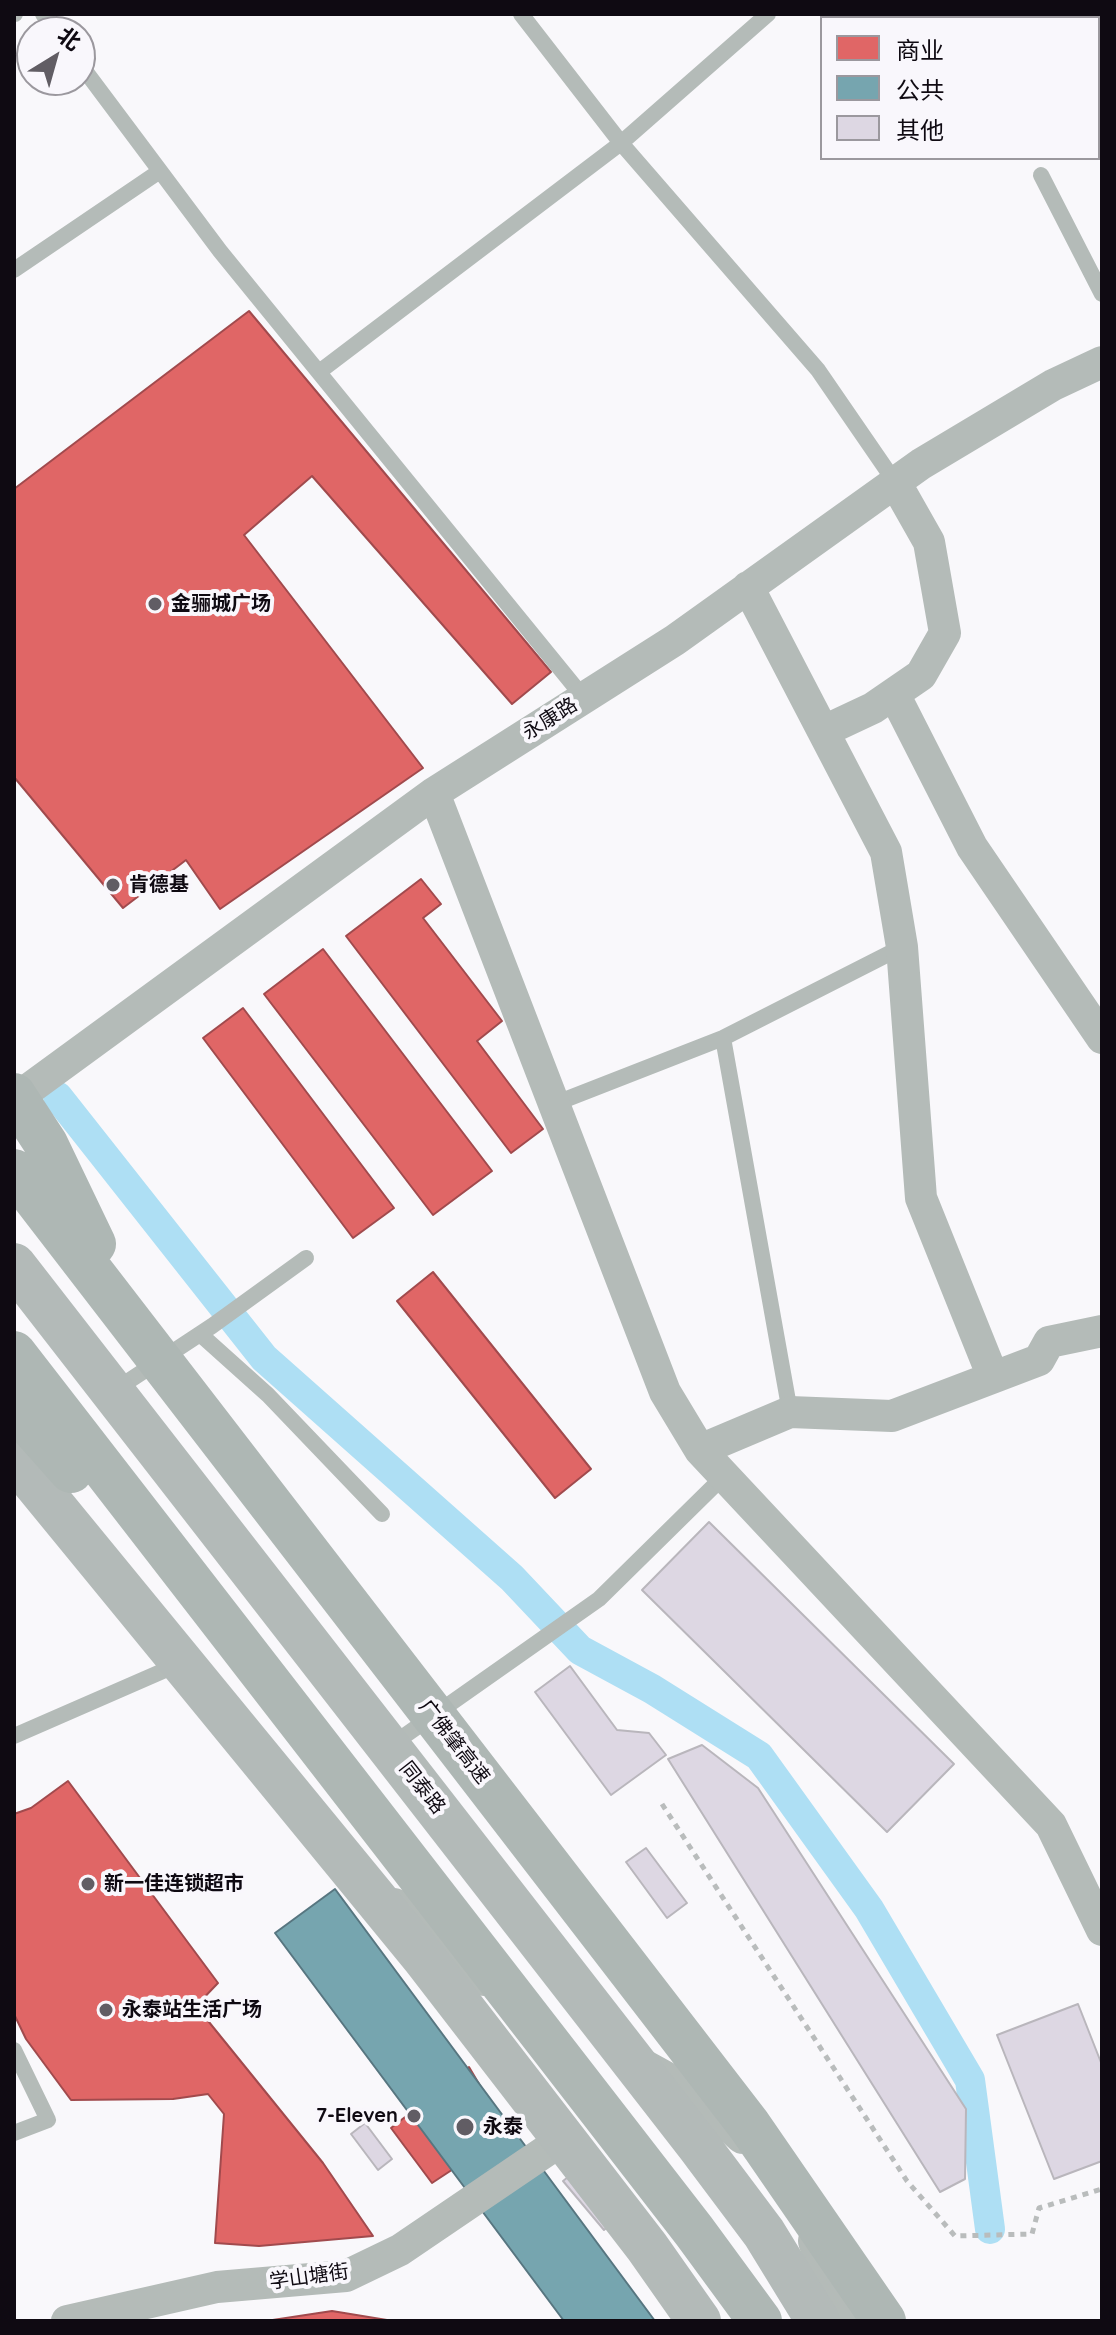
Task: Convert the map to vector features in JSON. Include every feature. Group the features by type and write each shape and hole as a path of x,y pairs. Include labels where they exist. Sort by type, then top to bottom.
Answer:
{"highway":[{"path":"14,1098 46,1144 133,1326"},
{"name":"广佛肇高速","path":"14,1171 749,2125 884,2321"},
{"path":"14,1353 694,2231 760,2321"},
{"path":"14,1407 308,1735"}],"main road":[{"name":"同泰路","path":"14,1265 390,1746 764,2233 818,2321"},
{"path":"14,1458 360,1881 565,2138 699,2321"}],"street":[{"name":"永康路","path":"14,1098 434,793 584,698 895,482 1053,385 1102,362"},
{"path":"824,731 894,694 921,675 945,633 929,542 895,482"},
{"path":"748,587 886,852 902,947 921,1198 993,1377"},
{"path":"894,694 972,847 1102,1038"},
{"path":"434,793 665,1392 700,1450 726,1474 1051,1825 1102,1930"},
{"path":"700,1450 790,1412 892,1416 1039,1360 1049,1342 1102,1331"},
{"path":"360,1881 466,1960 503,1995 572,2076 760,2321"},
{"path":"636,2065 710,2105 740,2131 779,2177 804,2212 847,2321"},
{"name":"学山塘街","path":"67,2321 217,2287 346,2276 400,2250 565,2138"}],"lane":[{"path":"521,14 621,143 818,370 895,482"},
{"path":"319,372 621,143 768,14"},
{"path":"96,85 319,372 584,698"},
{"path":"14,270 160,171"},
{"path":"1041,175 1102,294"},
{"path":"554,1104 723,1038 902,947"},
{"path":"723,1038 790,1412"},
{"path":"113,1391 206,1330 306,1258"},
{"path":"206,1330 382,1514"},
{"path":"390,1746 599,1599 726,1474"},
{"path":"14,1736 180,1663"},
{"path":"14,2050 48,2120 14,2133"}],"path":[{"path":"662,1804 907,2181 955,2236 1032,2234 1039,2208 1102,2189"}],"building: 商业":[{"name":"金骊城广场","path":"249,311 551,672 512,704 312,476 244,535 423,768 220,909 186,860 123,908 14,777 14,489"},
{"path":"421,879 441,904 423,918 502,1021 477,1041 543,1129 511,1153 346,936"},
{"path":"323,949 492,1171 433,1215 264,994"},
{"path":"243,1008 394,1208 353,1238 203,1038"},
{"path":"433,1272 591,1469 555,1498 397,1301"},
{"name":"永泰站生活广场","path":"68,1781 218,1983 196,2006 323,2163 373,2236 259,2246 215,2243 224,2114 208,2094 173,2099 71,2100 26,2039 14,2014 14,1814 31,1808"},
{"path":"469,2067 508,2133 432,2183 391,2128"},
{"path":"332,2311 393,2321 266,2321"}],"building: 公共":[{"name":"永泰","path":"335,1889 655,2321 564,2321 275,1933"}],"building: 其他":[{"path":"709,1522 954,1764 887,1832 642,1590"},
{"path":"570,1666 617,1730 649,1733 666,1755 611,1795 535,1692"},
{"path":"702,1745 758,1788 966,2109 965,2179 940,2192 668,1759"},
{"path":"646,1848 687,1903 667,1918 626,1862"},
{"path":"1078,2004 1102,2065 1102,2161 1054,2179 997,2035"},
{"path":"365,2123 392,2159 378,2170 351,2134"},
{"path":"578,2169 617,2219 604,2230 563,2181"}],"waterway":[{"path":"58,1097 264,1358 512,1578 580,1650 652,1689 759,1756 869,1909 970,2080 990,2229"}],"place":[{"name":"金骊城广场","path":"155,604"},
{"name":"肯德基","path":"113,885"},
{"name":"新一佳连锁超市","path":"88,1884"},
{"name":"永泰站生活广场","path":"106,2010"},
{"name":"7-Eleven","path":"414,2116"},
{"name":"永泰","path":"465,2127"}]}
